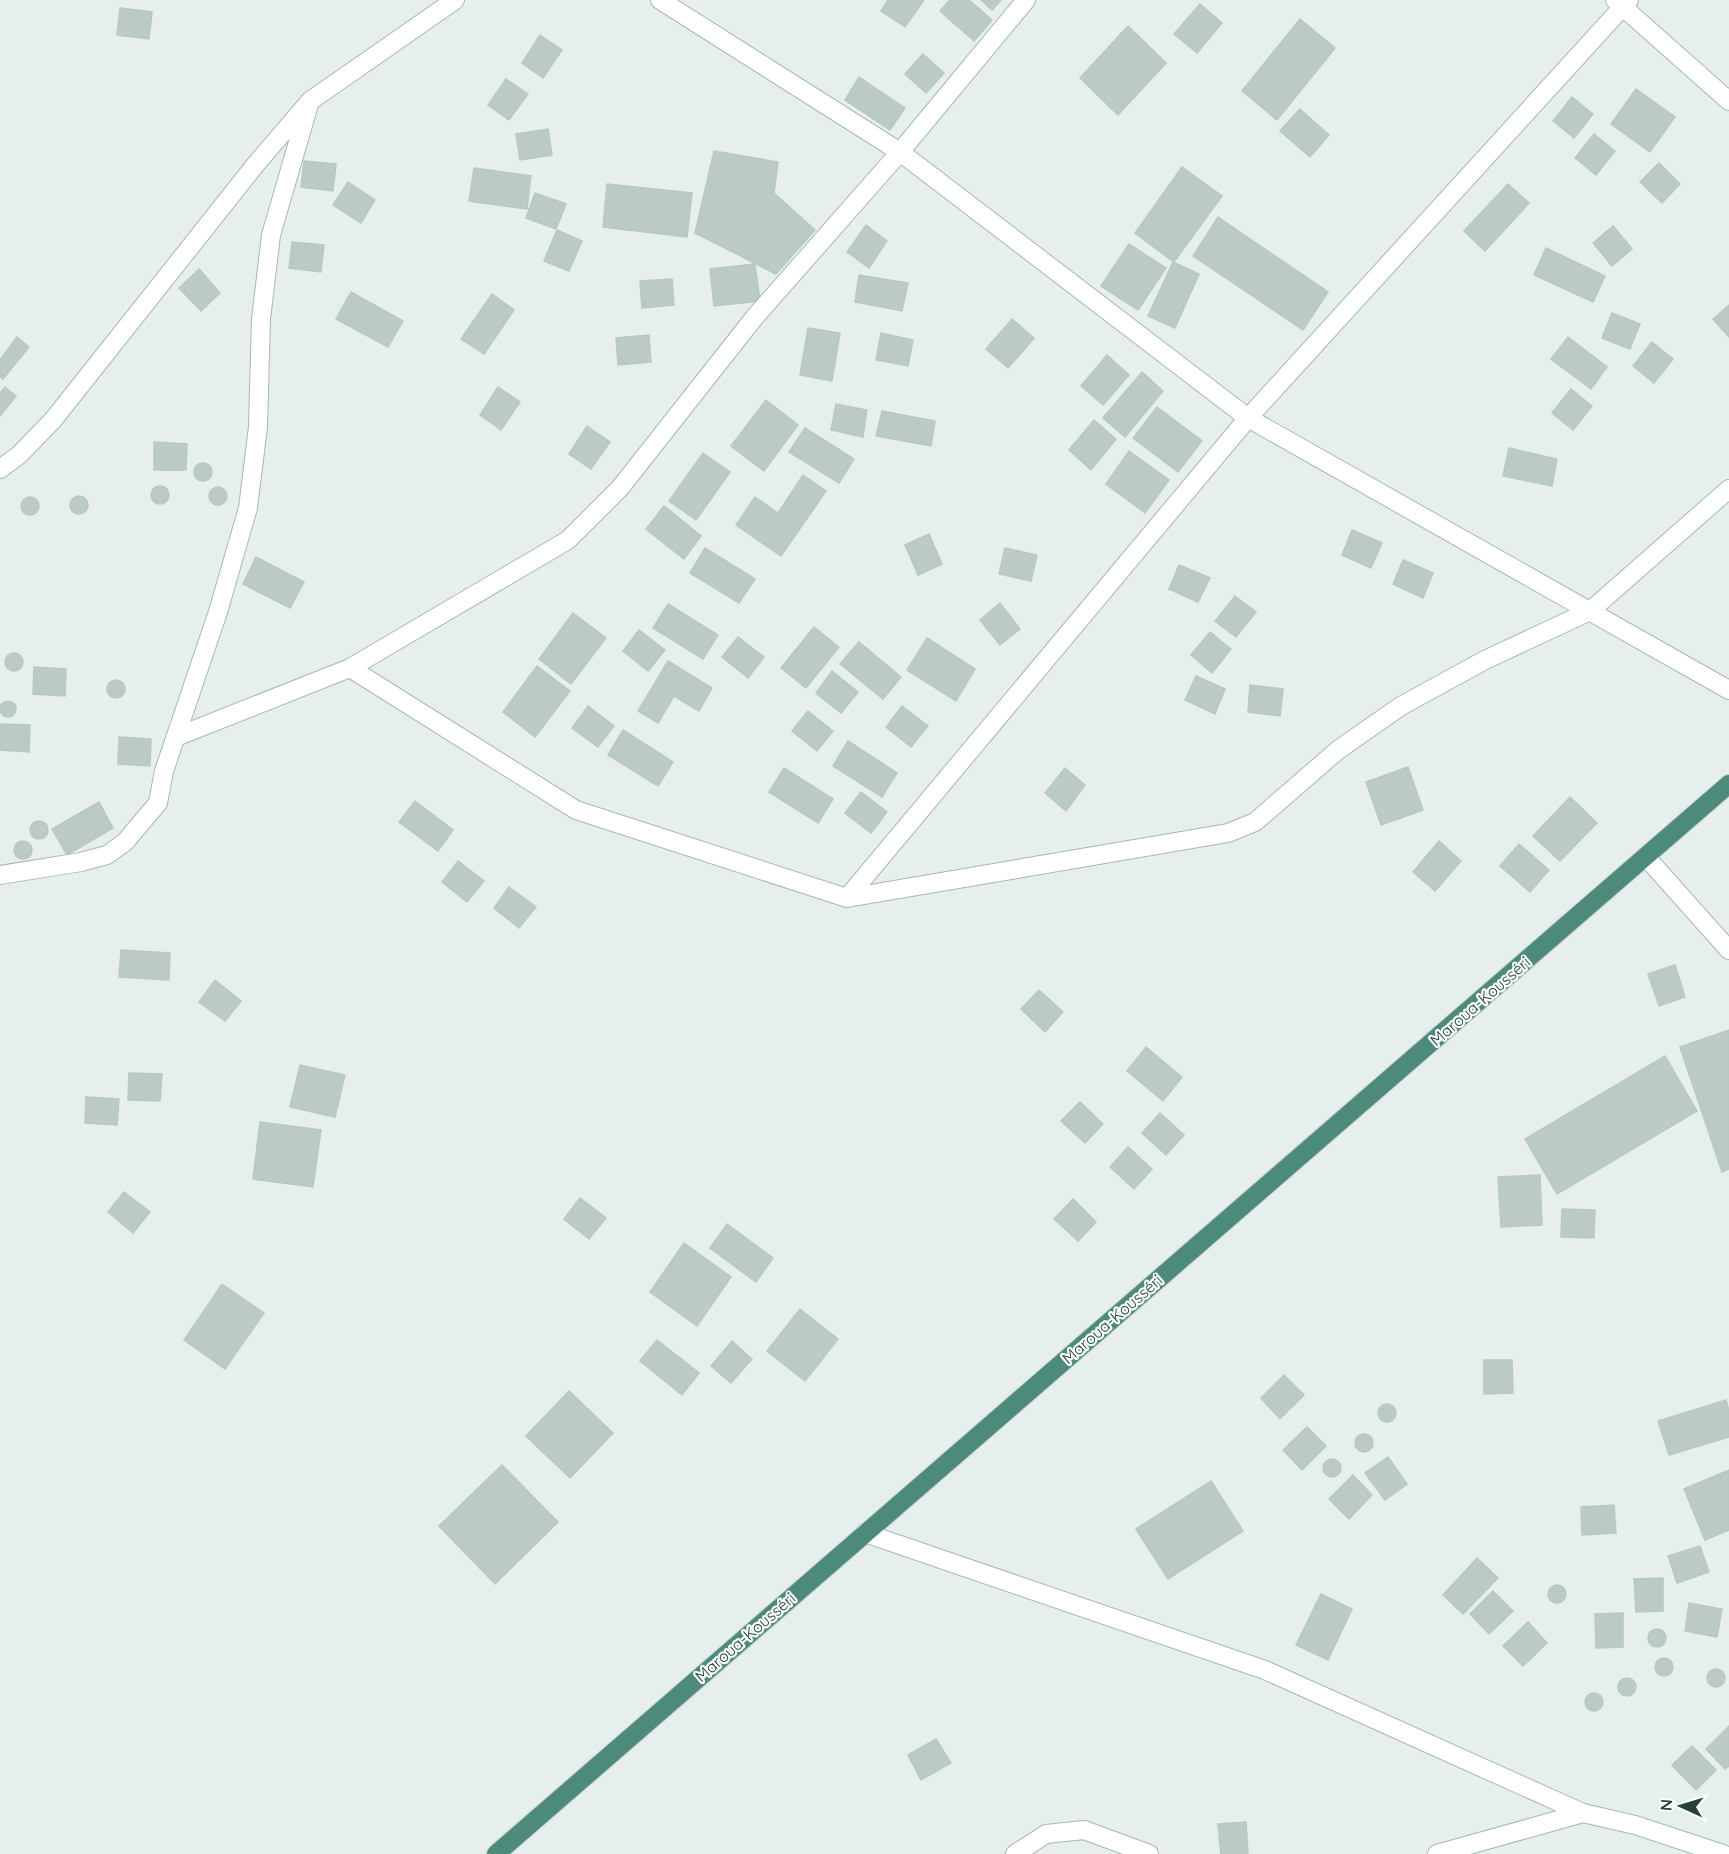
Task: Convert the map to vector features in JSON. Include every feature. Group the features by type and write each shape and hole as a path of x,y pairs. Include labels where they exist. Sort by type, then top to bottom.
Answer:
{"highway":[{"name":"Maroua-Kousséri","path":"496,1854 1729,784"}],"street":[{"path":"0,469 19,455 54,420 256,164 310,101 455,0"},
{"path":"660,0 900,152 1248,418 1729,690"},
{"path":"176,737 350,668 568,540 620,488 754,318 900,152 1026,0"},
{"path":"847,898 1248,418 1622,2 1729,101"},
{"path":"0,875 81,862 107,855 125,842 158,803 164,771 218,612 248,508 258,427 261,319 271,235 310,101"},
{"path":"350,668 576,810 847,898 1228,833 1255,822 1338,750 1401,706 1485,660 1590,611 1729,489"},
{"path":"1646,857 1729,950"},
{"path":"865,1533 1265,1670 1583,1813 1635,1825 1723,1854"},
{"path":"1437,1854 1583,1813"},
{"path":"1015,1854 1046,1834 1084,1830 1149,1854"}],"building":[{"path":"888,0 924,0 905,27 881,11"},
{"path":"950,0 969,0 992,20 974,41 940,11"},
{"path":"981,0 1001,0 992,10"},
{"path":"1200,4 1222,23 1197,53 1174,34"},
{"path":"120,8 152,12 149,39 117,35"},
{"path":"1300,19 1335,48 1277,120 1242,91"},
{"path":"1128,26 1166,63 1118,115 1080,78"},
{"path":"540,35 562,50 543,78 522,63"},
{"path":"923,54 944,73 926,93 905,74"},
{"path":"859,77 905,108 890,130 845,100"},
{"path":"506,79 528,94 509,120 488,105"},
{"path":"1636,89 1675,117 1650,152 1611,124"},
{"path":"1572,97 1593,114 1574,138 1553,121"},
{"path":"1300,109 1329,135 1310,157 1280,131"},
{"path":"548,129 552,155 520,160 516,134"},
{"path":"1594,134 1615,151 1596,175 1575,158"},
{"path":"714,151 778,162 774,193 815,230 776,274 695,233"},
{"path":"304,161 336,164 333,191 301,187"},
{"path":"1659,163 1680,184 1662,203 1640,182"},
{"path":"1182,167 1222,196 1174,262 1135,233"},
{"path":"474,168 531,176 527,209 469,201"},
{"path":"348,182 375,200 361,223 333,205"},
{"path":"607,184 692,193 687,237 603,227"},
{"path":"1508,184 1529,203 1485,251 1464,231"},
{"path":"535,193 566,204 556,229 526,218"},
{"path":"1218,217 1328,292 1303,330 1193,256"},
{"path":"866,225 887,241 869,268 847,252"},
{"path":"1613,226 1632,249 1612,266 1593,243"},
{"path":"557,230 582,241 569,271 544,261"},
{"path":"292,242 324,245 321,272 289,268"},
{"path":"1129,244 1166,268 1138,310 1101,286"},
{"path":"1546,248 1605,276 1593,302 1534,275"},
{"path":"1173,262 1199,274 1175,328 1148,316"},
{"path":"755,264 760,301 714,306 710,269"},
{"path":"199,269 220,293 201,311 179,288"},
{"path":"859,275 908,283 902,311 855,302"},
{"path":"672,279 674,305 642,308 640,281"},
{"path":"351,292 403,321 388,347 336,319"},
{"path":"492,294 514,310 484,354 461,339"},
{"path":"1729,305 1729,337 1713,319"},
{"path":"1612,313 1640,324 1630,349 1602,338"},
{"path":"1012,319 1034,338 1008,368 986,349"},
{"path":"808,328 840,333 832,381 800,375"},
{"path":"881,333 913,340 908,366 876,360"},
{"path":"649,335 651,362 618,365 616,338"},
{"path":"17,337 29,347 3,379 0,377 0,360"},
{"path":"1568,337 1607,367 1591,389 1551,359"},
{"path":"1652,342 1673,359 1654,383 1633,366"},
{"path":"1107,355 1129,375 1103,405 1081,386"},
{"path":"1142,372 1163,391 1125,437 1103,418"},
{"path":"5,387 16,396 0,416 0,393"},
{"path":"498,387 520,402 501,430 480,415"},
{"path":"1571,389 1592,406 1573,430 1552,413"},
{"path":"766,400 798,425 764,471 731,446"},
{"path":"836,404 867,410 863,437 831,430"},
{"path":"1157,407 1202,441 1178,472 1133,438"},
{"path":"882,411 935,421 931,446 876,436"},
{"path":"1094,420 1116,439 1091,470 1069,450"},
{"path":"587,426 610,442 591,469 569,454"},
{"path":"805,428 854,459 839,483 789,452"},
{"path":"154,442 187,444 186,470 154,470"},
{"path":"1509,448 1557,459 1552,486 1503,476"},
{"path":"1129,451 1169,480 1145,513 1106,484"},
{"path":"703,453 730,472 696,520 669,501"},
{"path":"203,463 209,466 212,472 209,478 203,481 197,478 194,472 197,466"},
{"path":"803,475 826,491 781,556 736,525 755,497 778,513"},
{"path":"160,486 166,489 169,495 166,501 160,504 154,501 151,495 154,489"},
{"path":"218,487 224,490 227,496 224,502 218,505 212,502 209,496 212,490"},
{"path":"79,496 85,499 88,505 85,511 79,514 73,511 70,505 73,499"},
{"path":"30,497 36,500 39,506 36,512 30,515 24,512 21,506 24,500"},
{"path":"664,506 701,536 684,559 646,529"},
{"path":"1352,530 1382,543 1371,568 1342,555"},
{"path":"929,534 942,564 918,575 905,545"},
{"path":"705,548 755,579 739,603 690,573"},
{"path":"1005,548 1037,555 1031,581 999,574"},
{"path":"256,557 304,582 290,608 243,584"},
{"path":"1403,560 1433,573 1423,598 1393,584"},
{"path":"1179,565 1210,578 1198,602 1169,589"},
{"path":"1235,596 1256,612 1236,637 1215,621"},
{"path":"1000,603 1020,629 1000,645 980,620"},
{"path":"668,604 718,635 703,659 653,628"},
{"path":"573,613 606,638 571,684 539,659"},
{"path":"814,627 839,647 806,688 781,668"},
{"path":"639,630 665,650 648,671 623,651"},
{"path":"1210,632 1231,649 1212,673 1191,655"},
{"path":"738,637 764,657 748,678 722,657"},
{"path":"927,638 975,669 956,701 907,670"},
{"path":"859,642 901,677 883,699 840,664"},
{"path":"14,653 20,656 23,662 20,668 14,671 8,668 5,662 8,656"},
{"path":"668,661 712,688 699,711 674,696 658,723 638,711"},
{"path":"537,666 570,691 535,737 503,712"},
{"path":"34,667 66,669 65,696 33,694"},
{"path":"832,671 858,692 841,713 816,693"},
{"path":"1196,676 1225,689 1215,714 1185,700"},
{"path":"116,680 122,683 125,689 122,695 116,698 110,695 107,689 110,683"},
{"path":"1250,685 1283,689 1280,716 1248,712"},
{"path":"5,701 11,701 16,709 14,715 5,717 0,712 0,706"},
{"path":"588,706 614,726 598,747 572,728"},
{"path":"902,706 928,726 911,747 886,727"},
{"path":"808,711 833,731 817,751 792,731"},
{"path":"0,724 30,725 29,752 0,750"},
{"path":"623,730 673,762 658,786 608,755"},
{"path":"119,737 151,739 150,766 118,764"},
{"path":"848,741 897,773 882,797 833,766"},
{"path":"1408,767 1423,810 1381,825 1366,782"},
{"path":"784,768 833,799 818,823 769,792"},
{"path":"1065,768 1085,785 1066,811 1045,793"},
{"path":"861,792 887,812 871,833 845,813"},
{"path":"1570,797 1597,823 1560,861 1533,836"},
{"path":"415,801 453,830 438,851 399,822"},
{"path":"99,802 113,828 67,855 52,829"},
{"path":"39,821 45,824 48,830 45,836 39,839 33,836 30,830 33,824"},
{"path":"23,841 29,844 32,850 29,856 23,859 17,856 14,850 17,844"},
{"path":"1439,841 1461,861 1435,891 1413,872"},
{"path":"1519,844 1549,870 1530,892 1500,866"},
{"path":"458,861 484,881 467,902 442,882"},
{"path":"509,887 536,907 519,928 494,908"},
{"path":"121,950 170,953 169,980 119,977"},
{"path":"1675,965 1685,997 1659,1006 1648,974"},
{"path":"215,980 241,1001 225,1021 199,1002"},
{"path":"1039,990 1063,1012 1045,1032 1021,1009"},
{"path":"1729,1030 1729,1169 1722,1172 1680,1047"},
{"path":"1146,1047 1182,1077 1163,1101 1127,1071"},
{"path":"1665,1056 1697,1111 1557,1194 1525,1139"},
{"path":"300,1065 345,1075 335,1117 290,1107"},
{"path":"129,1073 162,1074 160,1101 128,1100"},
{"path":"86,1097 119,1099 117,1125 85,1123"},
{"path":"1080,1102 1103,1124 1085,1143 1061,1121"},
{"path":"1160,1113 1184,1135 1166,1155 1142,1133"},
{"path":"260,1122 321,1130 313,1187 253,1179"},
{"path":"1128,1147 1152,1169 1134,1189 1110,1167"},
{"path":"1540,1175 1542,1225 1501,1227 1498,1177"},
{"path":"124,1192 150,1212 133,1233 108,1212"},
{"path":"580,1198 606,1218 589,1239 564,1219"},
{"path":"1073,1199 1096,1222 1078,1241 1054,1219"},
{"path":"1562,1209 1595,1210 1594,1238 1561,1237"},
{"path":"727,1224 773,1258 756,1282 710,1248"},
{"path":"684,1243 731,1277 697,1326 650,1292"},
{"path":"222,1284 264,1313 225,1369 184,1340"},
{"path":"800,1309 838,1339 805,1381 767,1351"},
{"path":"657,1340 699,1373 682,1395 640,1361"},
{"path":"732,1341 752,1359 731,1383 711,1366"},
{"path":"1484,1360 1512,1360 1513,1393 1484,1394"},
{"path":"1284,1375 1304,1395 1280,1419 1261,1398"},
{"path":"569,1391 613,1433 570,1478 526,1436"},
{"path":"1726,1400 1729,1411 1729,1437 1669,1455 1658,1421"},
{"path":"1387,1404 1393,1407 1396,1413 1393,1419 1387,1422 1381,1419 1378,1413 1381,1407"},
{"path":"1307,1427 1326,1446 1302,1470 1283,1450"},
{"path":"1364,1434 1370,1437 1373,1443 1370,1449 1364,1452 1358,1449 1355,1443 1358,1437"},
{"path":"1388,1457 1407,1484 1385,1500 1365,1473"},
{"path":"1332,1459 1338,1462 1341,1468 1338,1474 1332,1477 1326,1474 1323,1468 1326,1462"},
{"path":"502,1465 558,1522 495,1584 439,1526"},
{"path":"1729,1470 1729,1530 1705,1540 1684,1489"},
{"path":"1353,1475 1372,1495 1349,1519 1329,1499"},
{"path":"1211,1481 1243,1531 1168,1579 1136,1529"},
{"path":"1614,1505 1616,1533 1582,1535 1581,1507"},
{"path":"1700,1546 1709,1572 1677,1583 1668,1556"},
{"path":"1477,1558 1498,1578 1463,1614 1443,1595"},
{"path":"1663,1578 1663,1611 1636,1612 1634,1579"},
{"path":"1557,1585 1563,1588 1566,1594 1563,1600 1557,1603 1551,1600 1548,1594 1551,1588"},
{"path":"1493,1591 1513,1611 1489,1634 1470,1614"},
{"path":"1321,1594 1352,1609 1328,1660 1296,1645"},
{"path":"1689,1603 1722,1609 1717,1637 1685,1631"},
{"path":"1623,1613 1623,1647 1596,1648 1595,1614"},
{"path":"1528,1622 1547,1643 1523,1666 1503,1646"},
{"path":"1657,1629 1663,1632 1666,1638 1663,1644 1657,1647 1651,1644 1648,1638 1651,1632"},
{"path":"1664,1658 1670,1661 1673,1667 1670,1673 1664,1676 1658,1673 1655,1667 1658,1661"},
{"path":"1716,1669 1722,1672 1725,1678 1722,1684 1716,1687 1710,1684 1707,1678 1710,1672"},
{"path":"1627,1678 1633,1681 1636,1687 1633,1693 1627,1696 1621,1693 1618,1687 1621,1681"},
{"path":"1594,1693 1600,1696 1603,1702 1600,1708 1594,1711 1588,1708 1585,1702 1588,1696"},
{"path":"1729,1726 1729,1766 1725,1769 1706,1749"},
{"path":"936,1739 951,1763 921,1780 908,1755"},
{"path":"1692,1746 1716,1770 1696,1790 1672,1765"},
{"path":"1246,1822 1248,1854 1221,1854 1218,1824"}]}
